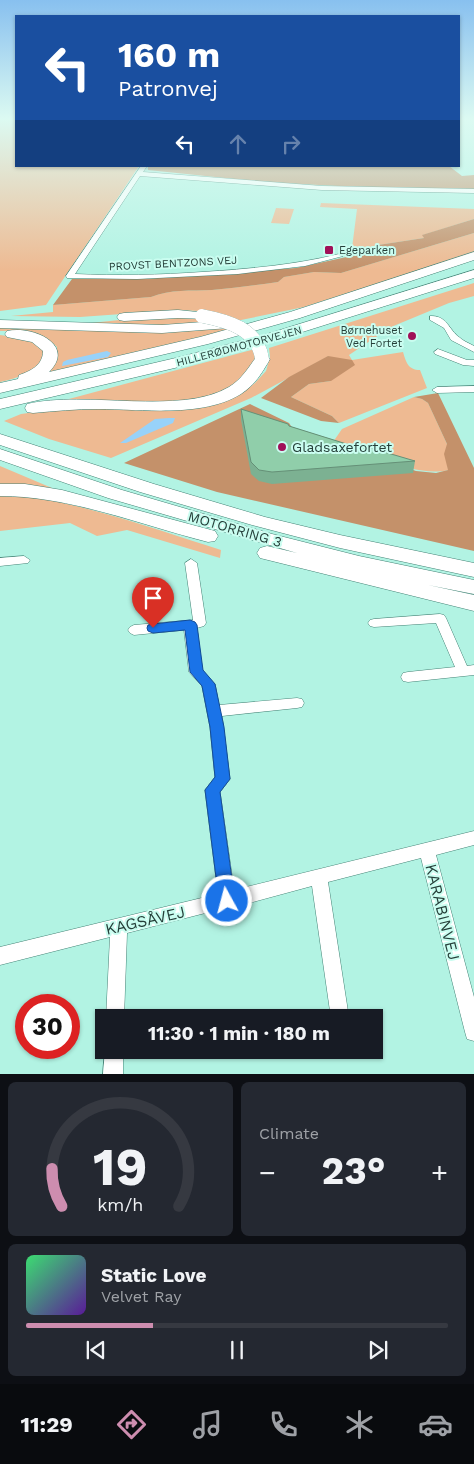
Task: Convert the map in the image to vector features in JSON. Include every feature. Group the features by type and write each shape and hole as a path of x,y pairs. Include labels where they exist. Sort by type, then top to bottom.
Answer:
{"highway":[{"path":"0,387 203,341 296,315 474,256"},
{"path":"396,282 474,260"},
{"name":"HILLERØDMOTORVEJEN","path":"0,395 92,375 264,331 474,266"},
{"name":"HILLERØDMOTORVEJEN","path":"4,409 103,387 183,361 335,319 474,274"},
{"path":"335,319 373,312 474,280"},
{"path":"0,322 129,328 191,328 246,322 319,306"},
{"path":"0,322 84,321 170,314 202,316 230,323 248,333 260,348 262,359 258,369 240,386 218,397 201,402 169,405 73,404 4,409"},
{"path":"0,334 37,338 46,344 51,350 52,355 46,366 39,372 0,387"},
{"path":"0,428 184,489 297,531"},
{"name":"MOTORRING 3","path":"0,439 67,463 169,495 297,531 474,570"},
{"path":"4,456 57,483 173,526"},
{"name":"MOTORRING 3","path":"4,456 115,494 267,539 359,563 474,587"},
{"path":"0,490 24,490 62,496 304,564 474,604"}],"street":[{"name":"PROVST BENTZONS VEJ","path":"142,169 70,276 126,279 266,270 308,264 339,256"},
{"path":"139,174 322,188 474,191"},
{"path":"433,318 448,326 454,338 474,349"},
{"path":"438,352 466,363 474,363"},
{"path":"437,390 474,389"},
{"path":"0,562 24,560"},
{"path":"134,630 200,623 191,563"},
{"path":"374,623 440,618 469,670 408,677"},
{"path":"190,625 196,672 208,684 214,712 223,779 212,790 227,901"},
{"path":"214,712 297,703"},
{"name":"KAGSÅVEJ","path":"0,956 474,838"},
{"name":"KARABINVEJ","path":"427,850 474,1032"},
{"path":"319,877 339,1009"},
{"path":"115,1009 119,925"},
{"path":"113,1074 114,1059"}],"shaded area":[{"path":"0,169 137,169 46,305 0,311"},
{"path":"453,169 462,176 474,175 474,189 394,189 263,182 148,170"},
{"path":"321,203 474,209 474,219 423,235 424,238 378,245 370,251 351,256 357,209 320,207"},
{"path":"276,208 294,209 289,224 271,223"},
{"path":"474,219 474,233 341,273 314,272 284,277 278,282 212,290 173,292 151,297 53,305 72,279 144,279 296,268 370,251 378,245 424,238 422,235"},
{"path":"474,233 474,253 304,307 236,321 199,311 178,310 80,317 11,316 53,312 53,305 151,297 173,292 212,290 278,282 284,277 314,272 341,273"},
{"path":"474,283 474,296 449,303 391,327 349,355 352,360 403,352 410,367 420,370 427,388 339,423 332,416 291,397 309,384 331,381 329,356 251,398 111,458 49,439 4,421 21,414 64,408 172,410 239,395 255,383 266,371 270,357 269,348"},
{"path":"176,314 221,322 189,326 91,323"},
{"path":"0,326 231,326 237,329 38,376 55,360 57,347 45,338 38,336 0,331"},
{"path":"0,335 37,340 45,348 45,359 35,368 24,374 0,382"},
{"path":"255,349 256,361 236,388 184,403 54,403"},
{"path":"328,356 352,360 355,365 331,381 309,384 291,397 332,416 339,423 321,421 261,398 289,377"},
{"path":"438,393 474,468 474,551 217,492 124,463 250,404 289,423 293,429 416,471 436,473 448,470 444,454 447,444 428,403 414,397"},
{"path":"414,397 428,403 447,444 448,470 435,472 406,467 333,442 342,429"},
{"path":"0,466 52,488 0,488"},
{"path":"0,495 50,500 114,516 221,550 220,558 127,530 97,536 70,523 0,531"}],"water":[{"path":"107,351 111,353 108,357 62,366 63,362 67,360"},
{"path":"175,418 173,423 126,443 120,443 155,419"}],"building":[{"name":"Gladsaxefortet","path":"241,409 353,446 357,444 415,461 272,472 259,470 251,462"}],"place":[{"name":"Egeparken","path":"329,250"},
{"name":"Børnehuset Ved Fortet","path":"412,336"},
{"name":"Gladsaxefortet","path":"282,447"}],"route":[{"path":"153,628 190,625 196,672 208,684 217,727 223,779 212,790 227,901"}]}
